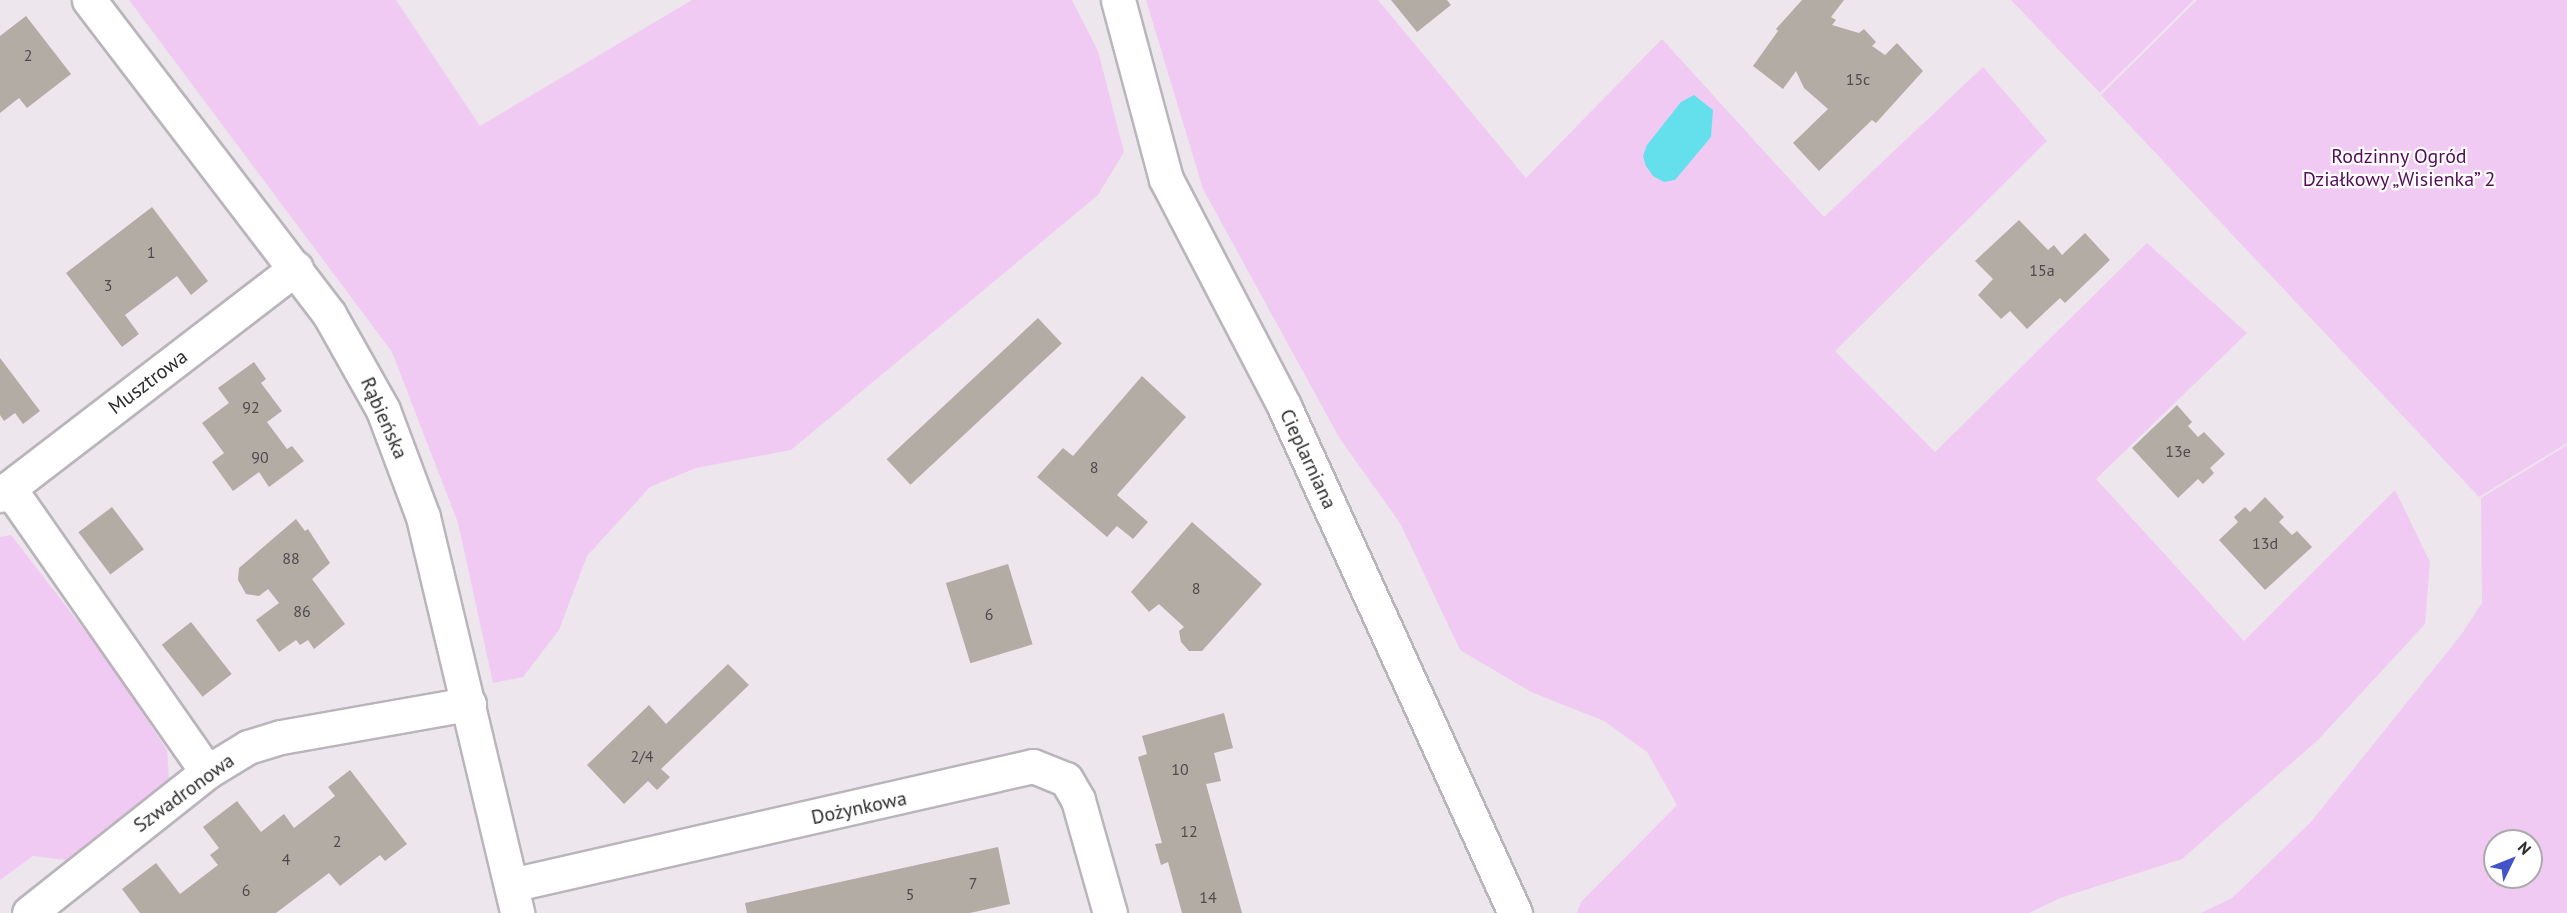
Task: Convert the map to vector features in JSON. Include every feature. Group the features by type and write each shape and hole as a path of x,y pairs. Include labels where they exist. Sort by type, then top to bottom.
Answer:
{"street":[{"name":"Rąbieńska","path":"89,0 296,268 360,365 393,433 423,517 514,899"},
{"name":"Cieplarniana","path":"1118,0 1166,179 1284,406 1515,913"},
{"name":"Musztrowa","path":"5,491 296,268"},
{"path":"5,491 207,772"},
{"name":"Szwadronowa","path":"29,913 207,772 248,747 281,737 469,704"},
{"name":"Dożynkowa","path":"514,899 1033,766 1066,779 1078,800 1110,913"}],"green space":[{"path":"129,0 396,0 480,126 692,0 1072,0 1098,51 1124,152 1098,195 791,450 696,468 650,487 587,556 559,630 523,677 493,683 458,523 392,352"},
{"path":"1146,0 1378,0 1526,178 1662,39 1824,217 1983,67 2047,141 1835,351 1935,452 2147,243 2247,333 2096,479 2244,641 2395,490 2430,562 2425,624 2318,740 2182,859 2060,898 2029,913 1577,913 1581,902 1677,805 1647,752 1604,721 1531,692 1460,650 1400,523 1340,439 1203,189"},
{"path":"2011,0 2194,0 2100,93"},
{"name":"Rodzinny Ogród Działkowy „Wisienka” 2","path":"2197,0 2567,0 2567,443 2479,497 2101,95"},
{"path":"2567,445 2567,913 2201,913 2232,898 2310,823 2461,635 2482,603 2481,498"},
{"path":"11,535 110,663 167,750 169,780 66,860 33,856 0,880 0,537"}],"water":[{"path":"1694,95 1713,110 1711,137 1675,180 1664,182 1653,176 1643,156 1647,145 1681,102"}],"building":[{"path":"1391,0 1447,0 1451,5 1417,32"},
{"path":"1802,0 1844,0 1831,17 1836,20 1832,25 1859,33 1864,29 1876,42 1872,46 1885,55 1897,43 1923,71 1876,123 1872,120 1819,171 1793,143 1828,109 1804,88 1796,71 1783,89 1753,66 1778,31 1776,29"},
{"path":"26,16 71,74 27,108 19,98 0,113 0,36"},
{"path":"152,207 208,281 191,295 177,276 125,315 139,334 122,347 66,273"},
{"path":"2019,220 2048,250 2054,245 2062,255 2085,233 2110,260 2065,303 2060,298 2027,329 2010,311 2001,319 1978,295 1993,279 1975,261"},
{"path":"1038,318 1062,344 910,485 887,459"},
{"path":"0,358 40,411 23,424 15,413 4,421 0,415"},
{"path":"254,362 266,379 261,383 282,411 267,422 287,449 292,446 304,461 269,487 259,472 233,491 212,462 224,453 202,423 229,403 218,388"},
{"path":"1142,376 1186,417 1117,495 1148,522 1133,539 1117,526 1107,537 1037,477 1063,448 1073,456"},
{"path":"2177,405 2192,422 2188,426 2198,437 2204,432 2225,454 2210,468 2214,473 2203,484 2198,479 2178,498 2132,448"},
{"path":"2265,497 2284,517 2279,522 2292,535 2297,531 2312,547 2265,590 2219,540 2238,522 2234,517 2245,507 2250,512"},
{"path":"112,507 144,549 110,575 78,532"},
{"path":"296,519 305,531 308,529 330,563 312,579 345,624 314,649 308,640 300,645 296,640 279,652 256,620 279,603 268,589 259,596 246,594 238,580 239,568"},
{"path":"1192,522 1262,584 1202,651 1189,651 1181,642 1179,631 1184,627 1159,604 1149,612 1131,592"},
{"path":"1008,564 1033,644 970,663 946,583"},
{"path":"191,622 232,674 202,697 162,645"},
{"path":"728,664 749,685 661,769 670,777 657,790 648,781 624,804 587,765 649,705 666,724"},
{"path":"1224,713 1233,748 1214,753 1221,781 1206,784 1242,913 1182,913 1168,862 1161,865 1155,844 1162,843 1138,757 1147,754 1142,736"},
{"path":"350,770 407,844 385,861 380,855 340,886 329,873 276,913 140,913 122,889 156,863 180,894 218,865 210,855 219,848 203,827 237,801 261,832 284,814 294,828 335,796 328,787"},
{"path":"998,847 1010,904 970,913 747,913 745,903"}]}
